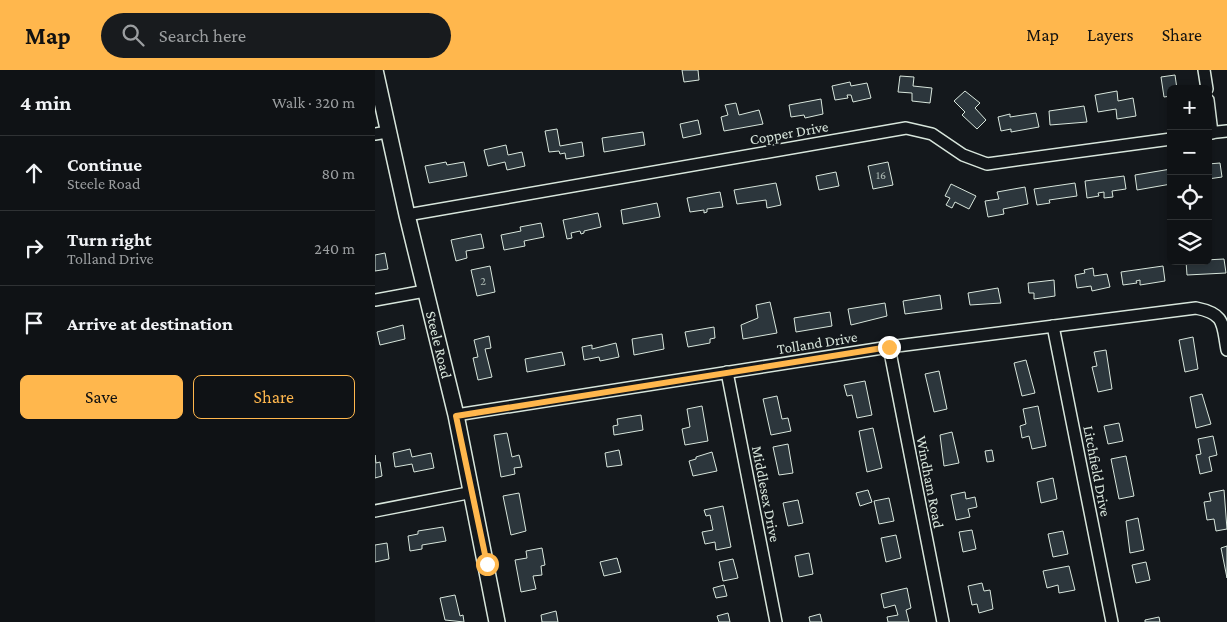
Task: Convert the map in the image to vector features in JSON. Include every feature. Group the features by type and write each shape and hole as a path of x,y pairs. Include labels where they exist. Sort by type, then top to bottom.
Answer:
{"street":[{"name":"Steele Road","path":"375,70 381,133 407,215 456,416 473,492 497,622"},
{"path":"1204,70 1206,85"},
{"name":"Copper Drive","path":"407,215 906,128 932,134 963,155 987,164 1167,139"},
{"path":"1212,133 1227,131"},
{"path":"375,300 425,291"},
{"name":"Tolland Drive","path":"456,416 889,347 1196,308 1213,311 1221,322 1227,350"},
{"name":"Litchfield Drive","path":"1053,326 1112,622"},
{"name":"Windham Road","path":"889,347 943,622"},
{"name":"Middlesex Drive","path":"727,372 776,622"},
{"path":"375,511 473,492"}],"building":[{"path":"682,70 698,70 699,80 684,82"},
{"path":"1175,75 1176,85 1167,85 1167,97 1164,97 1161,77"},
{"path":"900,76 914,77 913,86 932,88 930,103 912,101 912,93 898,92"},
{"path":"850,82 851,86 867,83 871,98 853,102 851,95 847,95 848,98 835,100 832,86"},
{"path":"965,91 980,103 975,108 986,120 977,129 962,115 965,112 954,101"},
{"path":"1117,91 1118,101 1133,98 1136,116 1117,119 1116,109 1098,112 1095,95"},
{"path":"821,99 823,114 805,118 804,115 791,117 789,105"},
{"path":"736,103 739,115 759,110 763,124 724,131 721,117 728,115 725,105"},
{"path":"1084,106 1087,122 1050,125 1049,111"},
{"path":"1036,113 1039,127 1011,132 1011,129 1001,131 998,117 1010,114 1010,117"},
{"path":"698,120 701,134 683,138 680,124"},
{"path":"557,129 560,146 582,142 584,156 566,159 565,153 560,154 559,151 549,152 545,131"},
{"path":"643,132 645,145 604,152 602,138"},
{"path":"506,145 508,155 522,152 525,166 507,170 505,162 488,166 484,150"},
{"path":"446,162 447,165 464,162 467,176 429,183 425,166"},
{"path":"888,162 893,185 873,189 868,166"},
{"path":"1220,163 1222,177 1212,178 1212,164"},
{"path":"1167,170 1167,185 1137,190 1135,175"},
{"path":"836,172 839,186 819,190 816,176"},
{"path":"1124,176 1126,189 1112,191 1113,197 1104,198 1104,192 1098,193 1099,196 1087,198 1085,181"},
{"path":"776,183 781,205 767,208 766,200 737,204 734,190"},
{"path":"1075,183 1077,196 1049,200 1050,203 1037,205 1034,189"},
{"path":"951,184 976,196 969,209 955,202 952,208 946,205 950,198 945,196"},
{"path":"1025,187 1028,204 1003,209 1004,214 988,217 985,201 999,199 997,192"},
{"path":"720,192 723,207 707,209 707,212 704,213 704,210 690,212 687,198"},
{"path":"657,203 660,217 623,224 621,210"},
{"path":"598,213 601,227 584,231 581,234 580,231 571,233 572,238 567,239 563,220"},
{"path":"541,223 544,237 524,241 525,246 504,250 501,235 521,231 520,227"},
{"path":"481,234 484,248 466,251 467,258 456,261 451,240"},
{"path":"385,253 388,269 375,271 375,255"},
{"path":"1224,259 1226,273 1187,275 1186,265 1212,265 1212,260"},
{"path":"490,266 495,292 477,296 471,270"},
{"path":"1163,266 1165,281 1140,285 1140,280 1136,281 1137,283 1123,285 1121,272"},
{"path":"1093,268 1094,276 1107,274 1110,287 1092,291 1091,286 1077,288 1075,275 1085,273 1084,270"},
{"path":"1054,280 1055,296 1034,299 1034,293 1029,293 1028,283"},
{"path":"998,288 1001,303 970,305 968,293"},
{"path":"940,295 942,309 905,314 903,301"},
{"path":"770,302 777,333 743,339 741,325 758,318 756,305"},
{"path":"885,303 887,316 851,325 848,309"},
{"path":"830,312 832,326 796,332 794,318"},
{"path":"403,325 405,339 380,345 377,332"},
{"path":"714,327 715,338 710,339 710,343 688,347 685,332"},
{"path":"662,334 664,349 634,355 632,339"},
{"path":"489,336 491,348 485,349 492,377 478,380 473,358 478,357 474,340"},
{"path":"1193,337 1198,369 1185,372 1179,340"},
{"path":"616,343 619,357 600,361 599,357 584,360 582,347 592,345 592,349"},
{"path":"1106,350 1112,389 1098,392 1092,367 1097,366 1094,352"},
{"path":"562,352 565,365 527,372 525,359"},
{"path":"1026,360 1035,393 1022,396 1014,363"},
{"path":"939,371 947,409 934,412 925,374"},
{"path":"865,381 872,415 857,418 852,395 847,396 844,385"},
{"path":"1202,394 1211,424 1196,428 1190,397"},
{"path":"777,396 782,419 788,418 791,431 771,435 763,399"},
{"path":"702,406 708,441 685,445 682,429 690,427 687,409"},
{"path":"1038,406 1046,446 1032,449 1029,436 1022,438 1020,426 1026,424 1023,409"},
{"path":"641,415 643,430 614,435 613,426 618,425 617,419"},
{"path":"1119,423 1123,441 1108,444 1104,426"},
{"path":"873,428 882,468 867,472 859,431"},
{"path":"952,432 959,463 944,466 940,435"},
{"path":"507,433 512,457 519,455 522,467 514,468 515,474 501,477 494,435"},
{"path":"1213,436 1217,455 1209,457 1212,471 1200,474 1196,455 1201,454 1198,439"},
{"path":"788,444 793,473 779,475 773,447"},
{"path":"410,449 412,457 431,453 434,468 414,472 412,464 395,467 393,453"},
{"path":"619,450 622,465 607,467 605,453"},
{"path":"992,450 994,461 987,462 985,451"},
{"path":"712,452 717,471 693,476 689,461"},
{"path":"375,455 376,463 380,462 382,476 375,478"},
{"path":"1126,456 1134,496 1119,499 1111,459"},
{"path":"1053,478 1057,499 1041,503 1037,482"},
{"path":"868,490 872,502 860,506 856,493"},
{"path":"1224,490 1227,529 1216,531 1214,519 1207,520 1204,502 1211,501 1209,493"},
{"path":"965,492 966,499 975,497 977,507 968,509 970,517 956,520 951,495"},
{"path":"519,493 526,531 511,535 503,496"},
{"path":"889,498 894,521 879,524 874,501"},
{"path":"798,500 803,523 788,526 783,503"},
{"path":"723,506 731,547 716,550 715,542 705,544 702,532 713,530 710,515 706,516 704,510"},
{"path":"1138,518 1144,550 1130,553 1126,521"},
{"path":"443,527 446,541 422,545 422,549 410,551 408,536 418,534 418,531"},
{"path":"972,530 976,549 963,552 959,532"},
{"path":"1063,531 1068,554 1053,557 1048,534"},
{"path":"896,535 901,558 886,562 881,538"},
{"path":"387,543 389,559 375,562 375,545"},
{"path":"1227,546 1227,578 1221,548"},
{"path":"542,548 545,565 541,566 542,575 533,576 536,589 521,592 515,560 527,558 526,551"},
{"path":"809,553 813,574 799,577 795,556"},
{"path":"617,558 621,572 604,576 600,562"},
{"path":"733,559 738,578 723,581 719,562"},
{"path":"1146,562 1150,580 1136,583 1132,565"},
{"path":"1069,566 1075,590 1059,593 1058,585 1047,588 1043,571"},
{"path":"982,583 984,591 990,590 993,609 979,613 977,604 972,605 968,586"},
{"path":"724,585 727,596 716,598 713,588"},
{"path":"907,588 911,608 906,610 909,622 888,622 887,617 898,615 895,605 884,608 881,594"},
{"path":"455,595 460,616 463,615 464,622 445,620 440,598"},
{"path":"556,611 558,622 542,622 541,615"},
{"path":"728,613 730,622 719,622 717,616"},
{"path":"820,614 822,622 810,622 809,617"},
{"path":"1159,617 1160,622 1145,622 1145,620"}],"route":[{"path":"487,564 456,416 889,347"}]}
